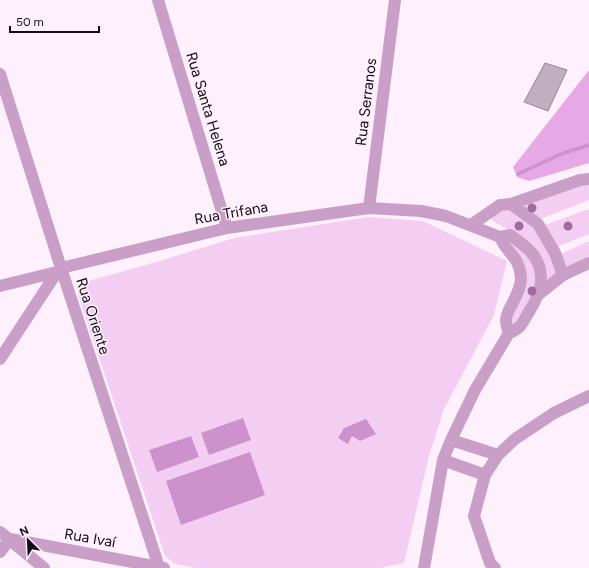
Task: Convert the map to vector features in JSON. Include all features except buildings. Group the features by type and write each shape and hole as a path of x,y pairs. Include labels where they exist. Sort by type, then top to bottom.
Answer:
{"street":[{"name":"Rua Santa Helena","path":"158,0 227,228"},
{"name":"Rua Serranos","path":"369,208 395,0"},
{"name":"Rua Oriente","path":"0,74 59,270 161,567"},
{"path":"471,226 500,205 511,204 580,180 589,179"},
{"path":"511,204 538,224 555,253 563,275"},
{"name":"Rua Trifana","path":"0,286 227,228 369,208 420,211 446,216 500,236 510,235 531,252 538,264 541,279 539,294"},
{"path":"500,236 503,244 509,249 518,263 521,279 520,287 505,320 509,334"},
{"path":"424,568 443,460 450,440 475,390 509,334 518,330 539,294 563,275 589,263"},
{"path":"0,359 59,270"},
{"path":"495,568 490,563 474,516 485,475 498,455 515,438 554,413 589,396"},
{"path":"450,440 498,455"},
{"path":"443,460 485,475"},
{"path":"0,532 44,568"},
{"path":"0,552 10,539"},
{"name":"Rua Ivaí","path":"10,539 161,567"}],"shaded area":[{"path":"589,70 589,163 529,181 517,177 513,167"},
{"path":"580,183 589,184 589,200 538,220 518,205"},
{"path":"511,209 534,228 546,245 557,274 546,284 511,231 491,220 498,211"},
{"path":"589,209 589,234 555,248 542,226"},
{"path":"368,217 423,221 507,261 494,315 444,409 429,456 404,563 380,568 196,568 175,564 165,556 78,294 81,283 234,238"},
{"path":"509,238 524,250 535,266 536,293 511,329 509,320 524,288 506,242"},
{"path":"589,241 589,258 563,270 558,255"},
{"path":"243,418 251,440 209,455 201,433"},
{"path":"366,419 376,434 360,441 352,436 348,444 338,438 344,428"},
{"path":"191,436 199,457 157,472 149,450"},
{"path":"250,452 265,495 181,525 166,481"}],"waterway":[{"path":"518,174 561,154 589,145"}]}
